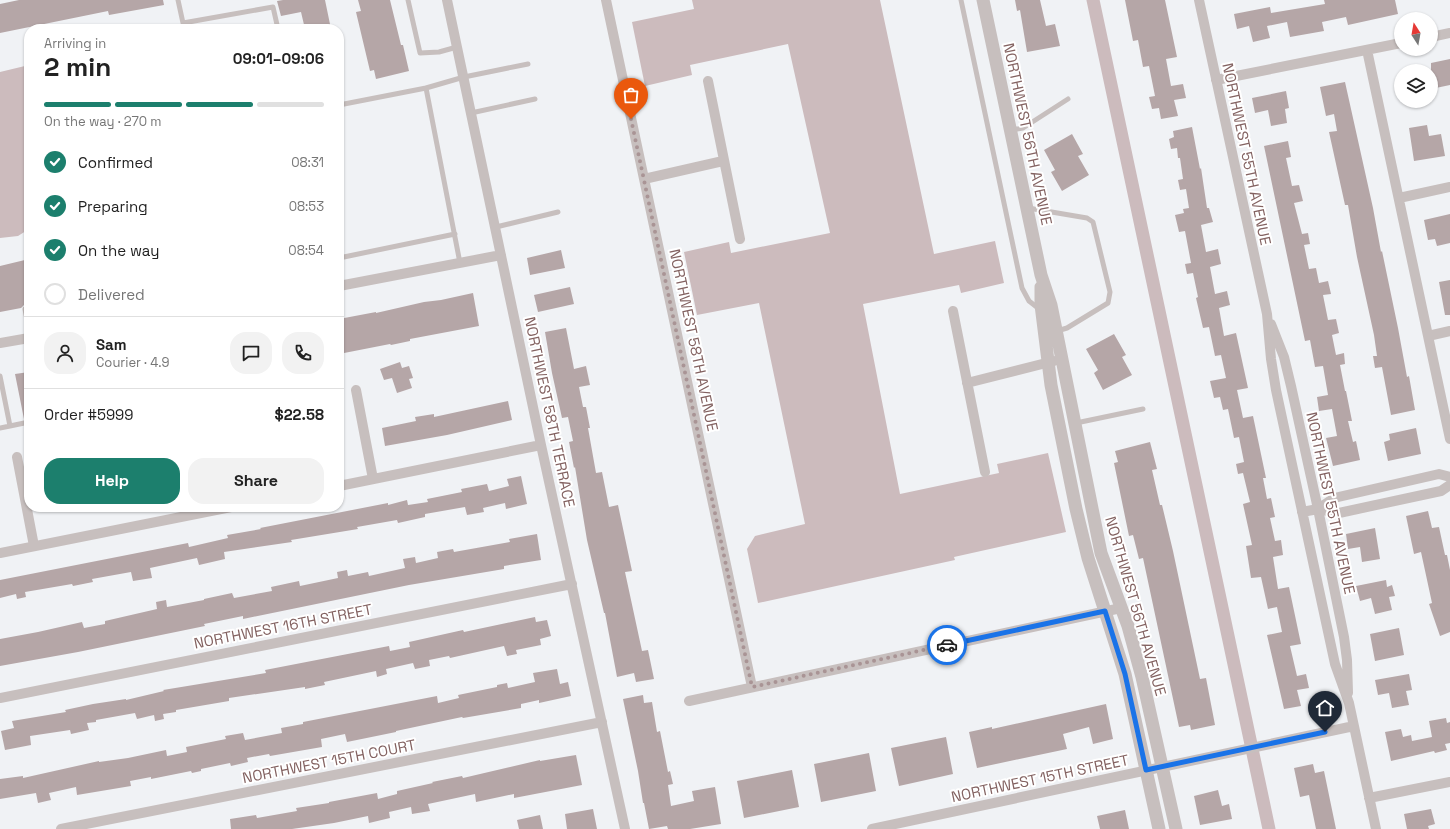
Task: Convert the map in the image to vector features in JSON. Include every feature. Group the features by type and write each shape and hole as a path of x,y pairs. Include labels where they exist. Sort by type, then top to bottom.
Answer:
{"street":[{"name":"NORTHWEST 58TH TERRACE","path":"447,0 541,445 625,829"},
{"name":"NORTHWEST 58TH AVENUE","path":"606,0 752,687"},
{"name":"NORTHWEST 56TH AVENUE","path":"983,0 1041,275 1051,304 1101,553 1128,626 1142,677 1176,829"},
{"name":"NORTHWEST 55TH AVENUE","path":"1199,0 1267,314 1271,359 1276,390 1302,512 1335,664 1349,703 1376,829"},
{"path":"1438,36 1450,33"},
{"path":"1216,80 1394,44"},
{"path":"1367,50 1450,439"},
{"path":"708,81 740,239"},
{"path":"644,179 723,161"},
{"path":"1398,198 1450,187"},
{"path":"344,285 502,255"},
{"name":"NORTHWEST 56TH AVENUE","path":"1041,275 1042,311 1052,392 1082,534 1125,674 1159,829"},
{"path":"953,311 985,472"},
{"name":"NORTHWEST 55TH AVENUE","path":"1267,314 1284,356 1318,509 1344,637 1347,660 1349,703"},
{"path":"1428,336 1450,331"},
{"path":"0,343 24,339"},
{"path":"967,383 1062,359"},
{"path":"356,390 374,479"},
{"path":"344,485 541,445"},
{"path":"18,457 24,490"},
{"path":"1318,509 1334,498 1439,474 1450,477"},
{"path":"1302,512 1318,509 1339,513 1441,491 1450,486"},
{"path":"28,512 34,546"},
{"path":"0,553 195,512"},
{"name":"NORTHWEST 16TH STREET","path":"0,698 572,584"},
{"path":"689,700 1121,608"},
{"name":"NORTHWEST 15TH COURT","path":"61,829 602,722"},
{"name":"NORTHWEST 15TH STREET","path":"872,829 1354,726"},
{"path":"1369,798 1450,782"}],"lane":[{"path":"178,0 183,23 273,7 277,24"},
{"path":"408,0 420,53 439,52 457,47"},
{"path":"961,0 1022,288 1029,301 1042,311"},
{"path":"344,103 426,88 464,77 528,64"},
{"path":"426,88 460,263"},
{"path":"1010,130 1023,128 1068,99"},
{"path":"471,113 535,100"},
{"path":"1027,208 1087,218 1094,222 1110,292 1108,303 1067,328 1056,331"},
{"path":"496,227 558,212"},
{"path":"344,257 455,234"},
{"path":"0,376 10,426"},
{"path":"1075,423 1143,409"},
{"path":"0,428 24,423"}],"shaded area":[{"path":"692,0 880,0 934,254 995,241 1004,283 961,293 959,285 863,304 900,494 999,473 997,464 1048,453 1066,532 954,557 955,560 758,603 747,549 755,536 805,524 759,303 697,315 684,252 729,242 731,253 830,233 788,44 690,65 692,75 645,86 632,22 694,9"},
{"path":"24,66 24,232 18,236 0,238 0,72"}],"building":[{"path":"19,0 163,0 164,5 109,15 108,11 44,24 24,24 24,28 0,33 0,4"},
{"path":"325,0 330,24 304,24 301,12 281,16 277,1"},
{"path":"358,0 390,0 409,71 376,79 374,70 370,71 356,12 361,11"},
{"path":"1015,0 1040,0 1046,26 1055,24 1060,46 1027,52 1020,10 1017,11"},
{"path":"1125,0 1165,0 1177,57 1166,59 1171,86 1183,84 1186,98 1174,100 1178,116 1161,119 1159,108 1152,109 1149,97 1155,96 1149,66 1143,67 1138,40 1133,41"},
{"path":"1324,0 1395,0 1398,12 1394,12 1394,15 1348,25 1346,17 1322,22 1324,31 1290,37 1287,22 1267,26 1270,38 1253,42 1249,26 1237,29 1234,14 1270,7 1271,13 1325,4"},
{"path":"1450,59 1450,85 1438,88 1438,64 1431,63"},
{"path":"1345,82 1373,208 1407,377 1409,376 1415,410 1391,415 1382,367 1375,368 1373,356 1377,356 1374,335 1357,257 1348,205 1345,205 1329,132 1337,131 1334,114 1326,116 1320,87"},
{"path":"1286,91 1289,108 1285,109 1287,123 1271,126 1268,110 1255,113 1252,98"},
{"path":"1427,125 1429,136 1441,134 1445,156 1414,161 1409,128"},
{"path":"1192,127 1200,169 1201,168 1207,208 1209,208 1213,222 1201,225 1206,252 1218,249 1221,264 1210,267 1215,294 1227,291 1230,305 1219,308 1224,336 1236,333 1248,388 1237,390 1243,418 1253,416 1266,478 1263,478 1267,499 1271,498 1275,517 1270,518 1275,541 1281,540 1283,555 1273,557 1278,589 1289,587 1301,644 1290,646 1297,676 1306,674 1309,688 1297,690 1301,706 1284,709 1267,635 1282,632 1277,607 1268,609 1261,577 1251,578 1246,546 1252,545 1243,504 1250,502 1243,473 1238,474 1236,464 1244,462 1239,437 1234,438 1228,409 1223,410 1220,397 1214,398 1210,381 1226,378 1221,355 1215,356 1209,327 1203,328 1196,298 1198,297 1193,273 1187,274 1185,264 1191,263 1185,231 1179,232 1175,215 1184,213 1183,209 1189,208 1186,189 1180,190 1178,180 1183,179 1180,158 1178,158 1177,148 1171,149 1169,139 1174,137 1173,131"},
{"path":"1072,134 1083,154 1078,156 1089,175 1062,191 1051,172 1055,170 1044,150"},
{"path":"1288,141 1291,157 1286,158 1292,186 1299,185 1303,201 1294,203 1302,234 1308,233 1310,244 1304,245 1309,269 1316,268 1319,283 1328,281 1331,294 1323,295 1328,320 1336,319 1339,333 1332,335 1336,355 1344,353 1345,364 1340,365 1352,421 1348,421 1353,442 1356,441 1360,460 1333,466 1326,438 1337,436 1332,409 1319,411 1317,397 1328,395 1323,366 1315,367 1310,340 1305,341 1264,146"},
{"path":"1450,214 1450,243 1437,246 1435,239 1428,240 1424,220"},
{"path":"561,250 565,268 530,275 527,258"},
{"path":"24,260 24,305 21,308 0,312 0,266"},
{"path":"1450,280 1450,315 1445,315 1439,282"},
{"path":"570,287 574,304 538,312 534,295"},
{"path":"473,293 479,326 410,339 410,341 391,345 344,353 344,318"},
{"path":"566,328 574,369 586,366 590,385 579,387 583,407 586,407 596,473 602,472 609,507 618,505 632,571 625,572 642,651 648,650 654,679 636,682 634,673 617,677 605,613 587,540 575,467 574,468 569,442 573,441 568,417 562,418 545,332"},
{"path":"1114,334 1126,355 1122,357 1132,375 1103,390 1094,373 1098,370 1086,349"},
{"path":"400,362 402,368 409,366 413,378 409,379 412,388 397,393 392,378 384,380 380,369"},
{"path":"24,373 24,419 15,374"},
{"path":"508,401 512,420 447,435 385,446 382,428 416,421 415,417 434,414 434,417"},
{"path":"1416,428 1421,454 1388,461 1384,442 1390,440 1389,434"},
{"path":"1150,442 1157,469 1152,470 1160,505 1162,505 1173,551 1200,679 1206,678 1215,725 1191,730 1190,725 1179,727 1143,558 1139,559 1133,535 1129,536 1114,463 1118,462 1115,451"},
{"path":"521,476 527,504 506,509 505,503 483,508 484,512 467,515 465,507 425,514 425,517 398,523 397,520 357,527 358,529 291,540 292,542 224,552 225,559 199,565 197,558 150,568 152,578 133,581 131,572 92,579 93,582 73,586 72,584 25,592 26,597 17,599 16,594 0,598 0,580 188,543 189,547 228,538 227,535 388,503 388,505 407,500 408,505 428,502 427,499 462,492 461,489 487,484 489,491 509,486 507,479"},
{"path":"1428,511 1432,528 1439,527 1450,570 1450,632 1440,636 1429,604 1432,603 1421,552 1414,554 1406,516"},
{"path":"1375,528 1380,559 1362,562 1360,547 1348,549 1346,534"},
{"path":"537,534 541,560 504,566 504,569 409,585 243,619 243,616 204,624 205,626 0,666 0,639 82,622 84,628 105,624 105,621 157,609 156,602 166,600 167,607 232,593 234,598 272,591 271,587 299,581 300,586 338,578 337,572 347,570 348,576 368,572 369,576 405,568 403,559 415,557 416,563 438,558 437,552 453,549 454,552 510,542 509,539"},
{"path":"1386,580 1387,587 1392,585 1395,596 1389,597 1392,610 1375,614 1371,598 1360,601 1356,586"},
{"path":"535,617 536,622 547,620 551,636 540,639 541,645 516,650 517,654 507,656 504,646 450,658 449,656 429,660 430,666 415,669 413,663 386,669 387,674 377,677 376,671 324,682 325,685 305,689 305,687 229,698 229,701 176,710 176,712 163,714 164,719 155,721 154,715 137,719 135,713 96,720 96,722 87,723 89,730 71,734 70,730 30,736 31,745 5,750 1,731 14,728 12,721 66,712 65,710 93,704 126,700 164,691 163,690 266,673 265,670 389,646 390,651 410,647 409,642 463,630 464,632"},
{"path":"1399,628 1404,655 1375,661 1370,634"},
{"path":"557,669 560,684 568,682 571,696 539,703 539,700 521,704 521,708 462,717 347,742 345,734 321,739 322,747 270,756 269,754 247,758 248,762 231,766 230,763 201,769 201,771 192,773 191,771 151,779 151,777 130,781 131,786 77,795 76,787 49,793 51,800 38,803 36,793 0,799 0,779 23,776 23,778 99,761 128,758 166,750 167,756 187,752 186,747 226,739 225,736 243,733 245,740 282,733 281,728 303,724 303,722 437,696 438,703 459,698 458,695 497,687 497,685 507,683 508,688 535,682 533,673"},
{"path":"1409,674 1412,690 1406,691 1409,705 1392,708 1389,693 1378,695 1375,680"},
{"path":"643,695 644,703 652,702 657,732 660,731 668,772 670,771 673,784 668,785 671,806 694,801 692,791 715,787 721,824 690,829 668,829 667,826 649,829 623,699"},
{"path":"1106,704 1113,739 1093,744 1089,727 1063,734 1067,749 977,768 969,732 992,727 992,729"},
{"path":"1446,718 1447,723 1450,722 1450,743 1445,744 1447,750 1435,753 1434,751 1391,761 1385,732 1401,729 1403,737 1411,735 1412,741 1432,737 1429,721"},
{"path":"946,737 953,774 899,786 891,748"},
{"path":"869,753 876,791 821,802 814,764"},
{"path":"576,755 582,785 514,798 514,794 476,802 475,794 428,804 430,811 412,814 411,807 389,812 390,818 369,823 368,816 292,829 231,829 230,819 256,815 257,818 297,811 296,808 377,793 378,799 397,794 397,791 433,783 432,782 462,776 463,778 540,760"},
{"path":"1313,764 1315,773 1324,771 1336,829 1316,829 1309,795 1300,797 1294,768"},
{"path":"792,770 799,807 744,818 737,781"},
{"path":"1218,790 1222,806 1229,804 1232,819 1200,825 1194,796"},
{"path":"593,809 597,829 567,829 565,814"},
{"path":"1431,809 1435,824 1428,826 1429,829 1407,829 1404,814"},
{"path":"1125,810 1129,829 1100,829 1097,816"},
{"path":"540,815 543,829 519,829 517,820"}],"waterway":[{"path":"1093,0 1269,829"}],"way so far":[{"path":"631,119 752,687 947,645"}],"route":[{"path":"947,645 1105,611 1125,674 1146,770 1325,732"}]}
